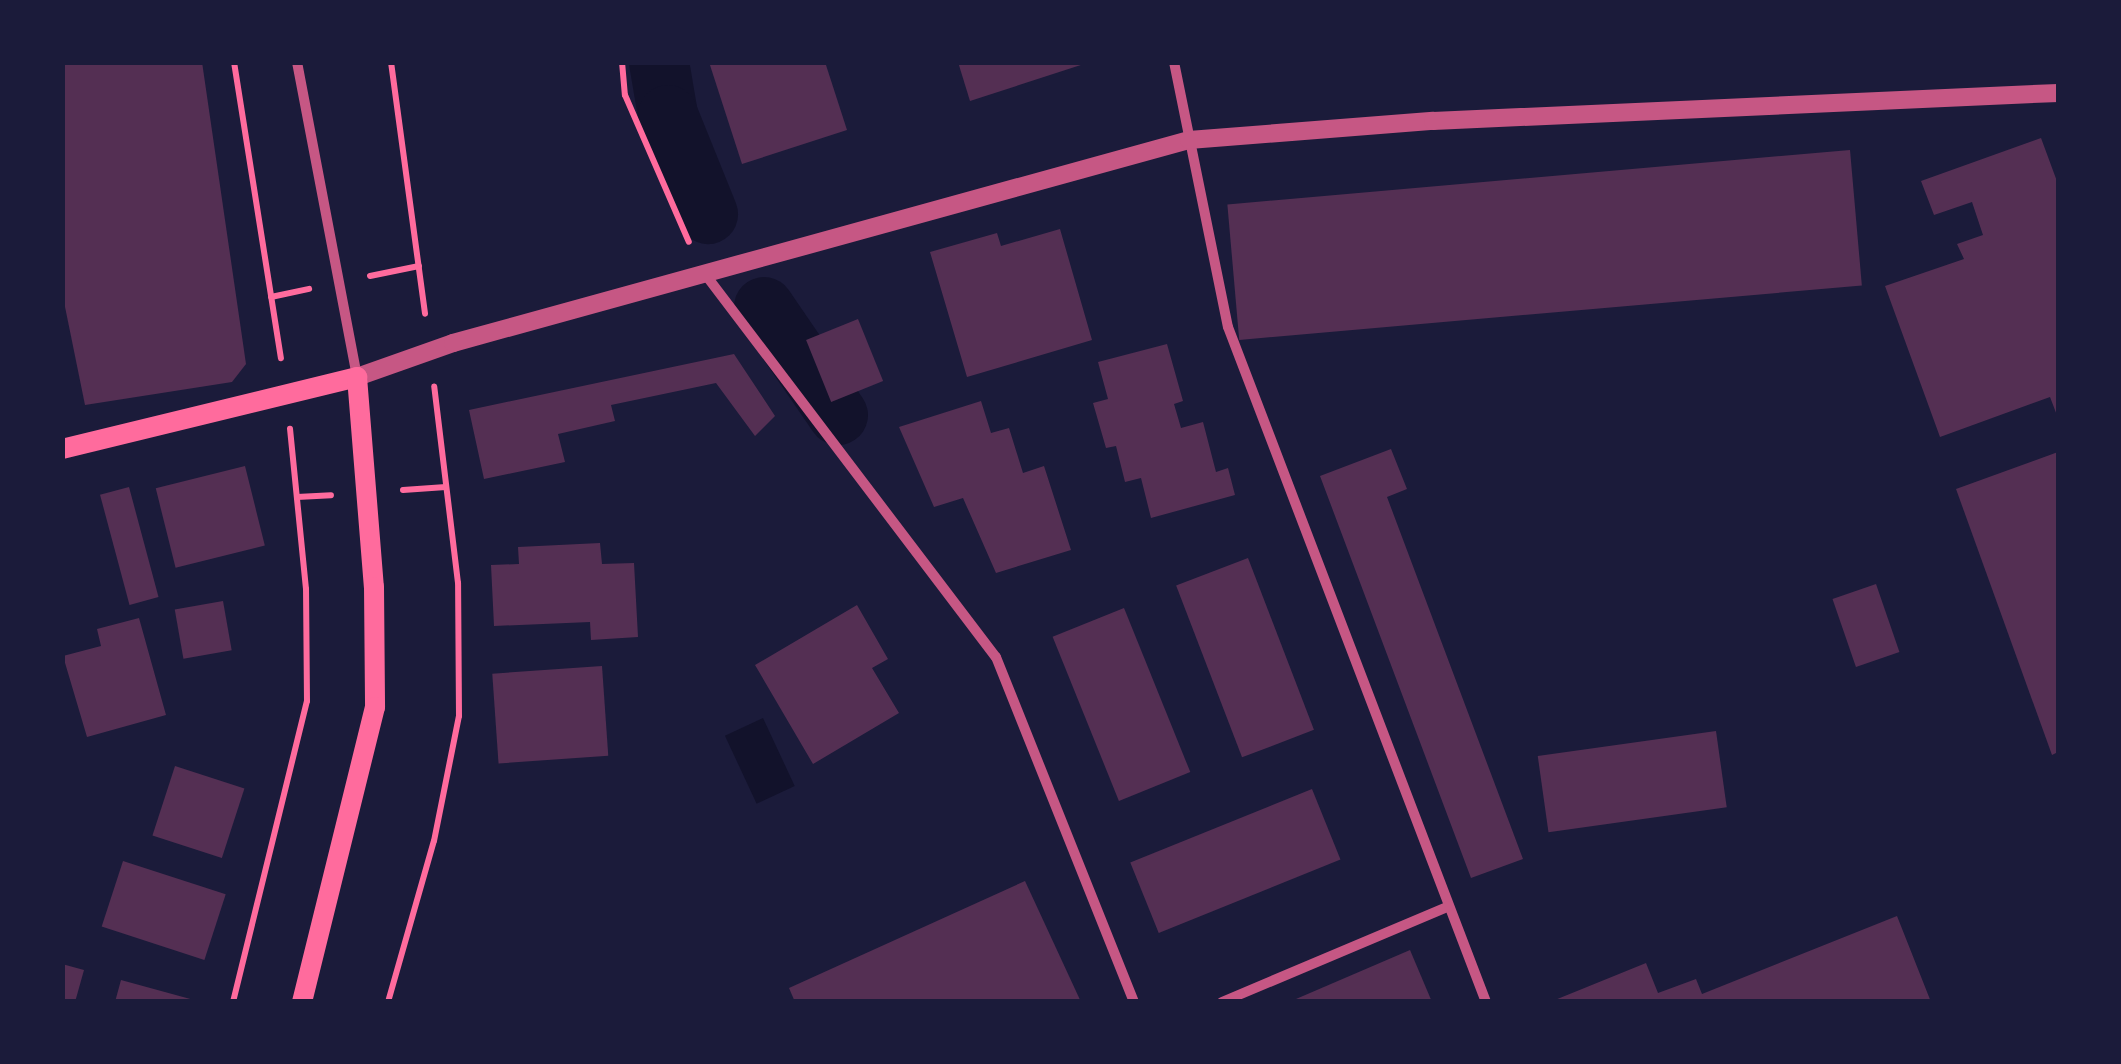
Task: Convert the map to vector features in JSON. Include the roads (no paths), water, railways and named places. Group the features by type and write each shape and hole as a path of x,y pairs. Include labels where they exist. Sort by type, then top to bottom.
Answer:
{"main road":[{"path":"62,449 288,399 357,377 374,587 375,707 302,1002"}],"street":[{"path":"296,62 357,377 430,350 1189,140 1432,121 2058,93"},
{"path":"1174,62 1228,328 1486,1002"},
{"path":"705,274 996,657 1134,1002"},
{"path":"1222,1002 1449,906"}],"waterway":[{"path":"659,62 668,115 708,214"},
{"path":"764,307 838,415"}]}
